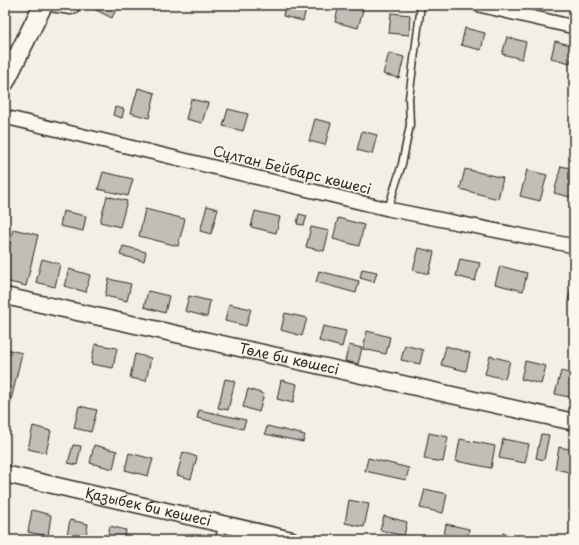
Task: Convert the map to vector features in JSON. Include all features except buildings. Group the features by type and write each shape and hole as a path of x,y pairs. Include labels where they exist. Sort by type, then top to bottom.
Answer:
{"main road":[{"path":"5,82 43,6"}],"street":[{"path":"479,5 574,27"},
{"name":"Сұлтан Бейбарс көшесі","path":"5,117 388,209 574,246"},
{"name":"Төле би көшесі","path":"5,296 574,422"},
{"name":"Қазыбек би көшесі","path":"5,474 292,540"}],"lane":[{"path":"43,6 71,11 80,5"},
{"path":"388,209 402,164 410,125 409,98 421,5"},
{"path":"219,540 222,524"}]}
